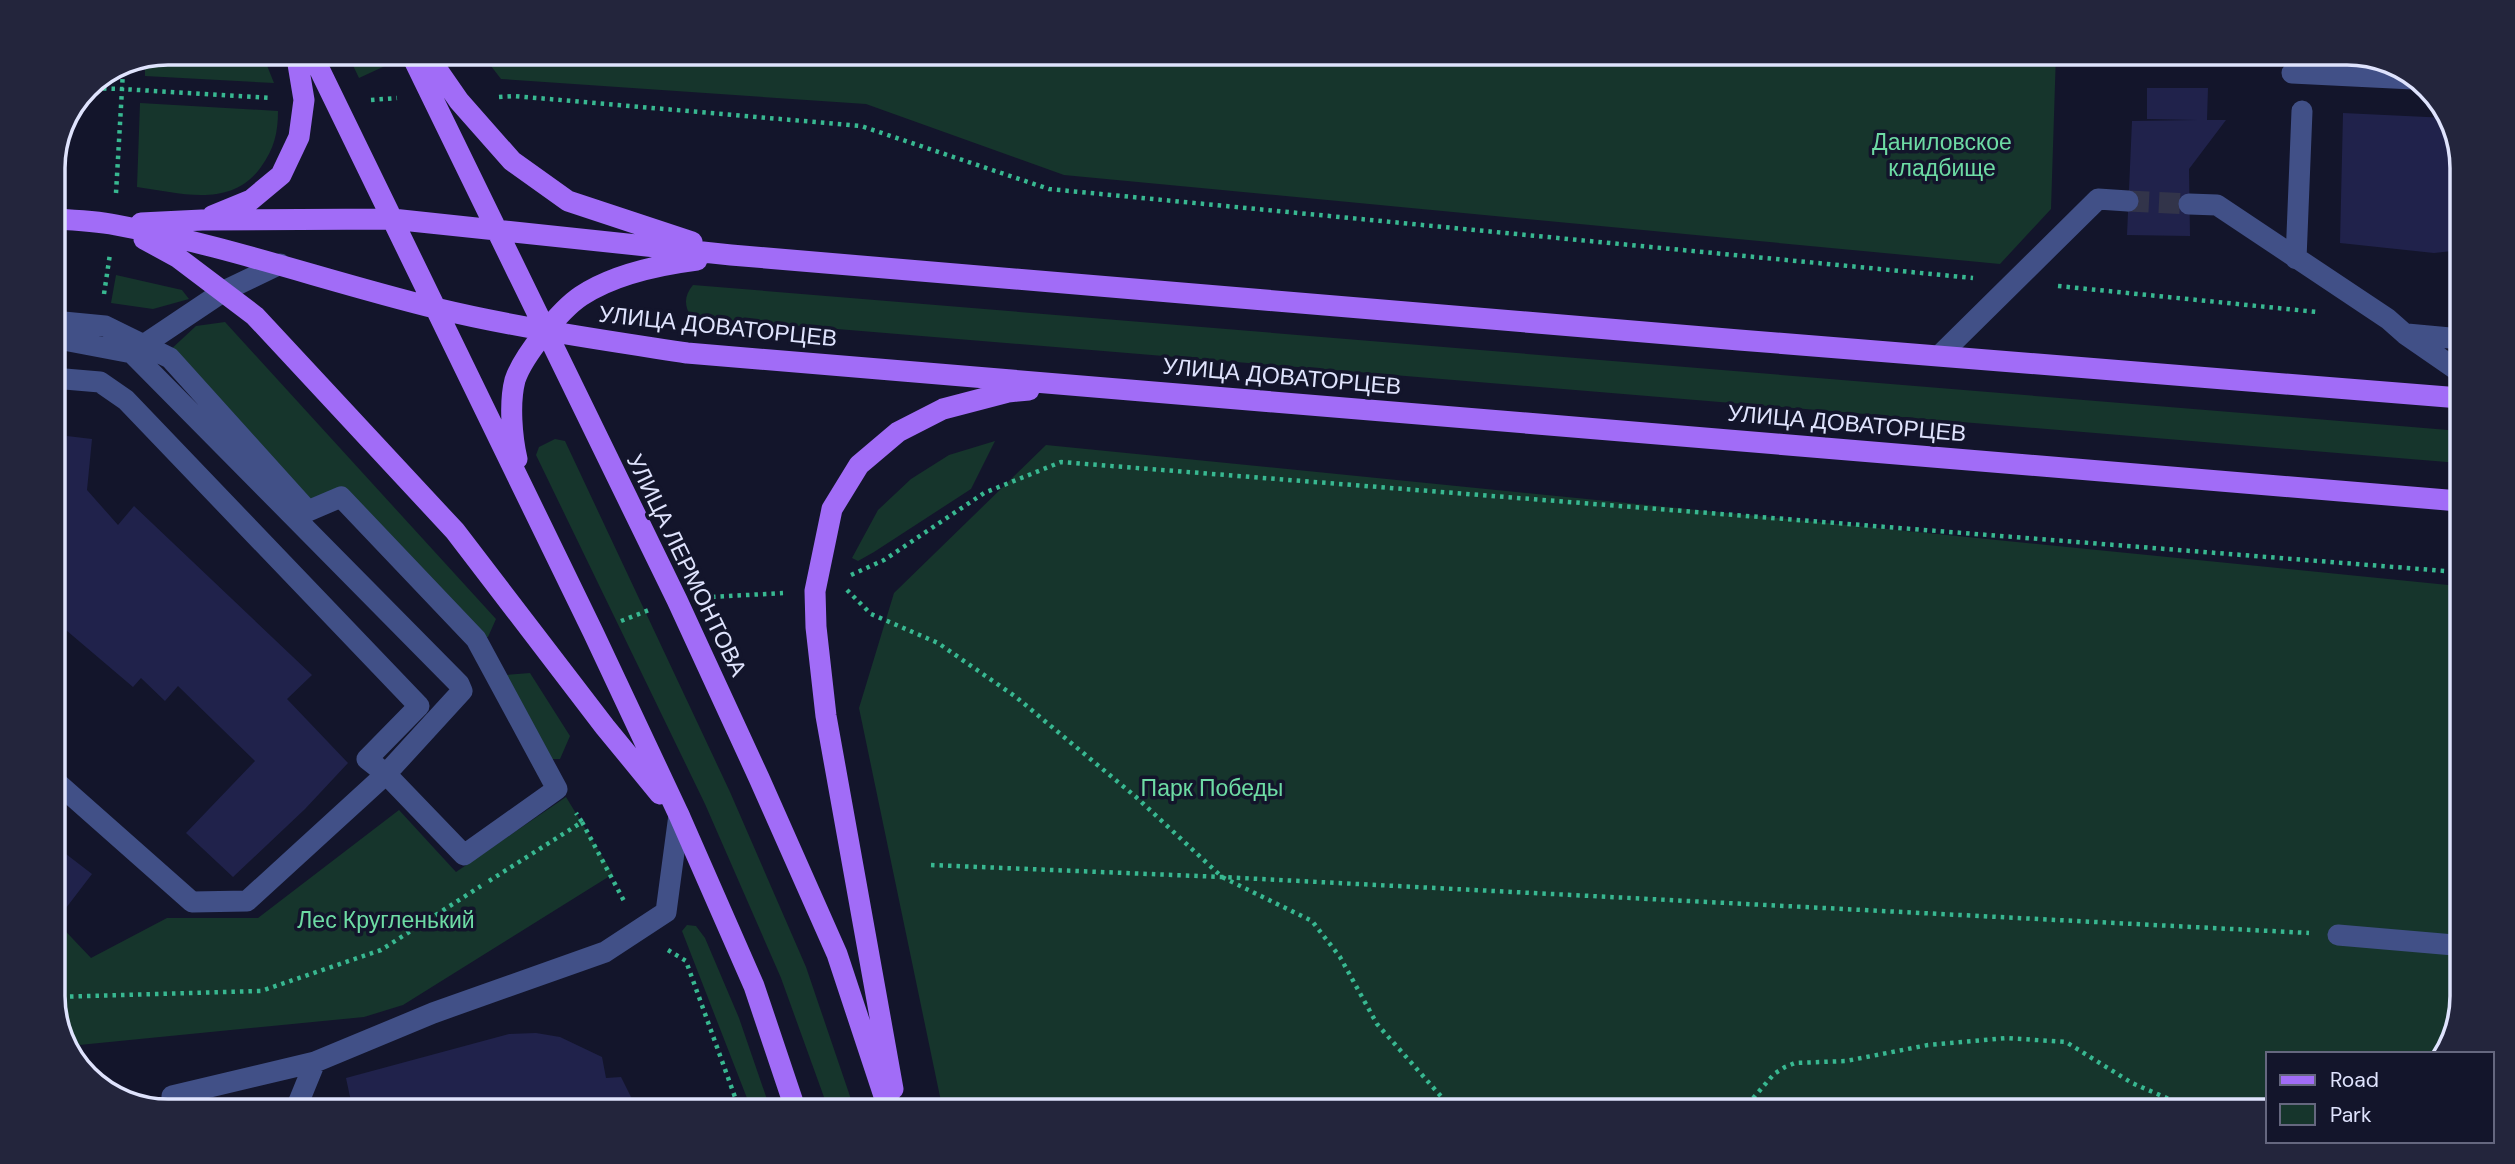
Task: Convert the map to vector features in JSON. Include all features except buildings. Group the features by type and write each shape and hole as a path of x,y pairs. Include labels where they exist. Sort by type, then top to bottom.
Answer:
{"main road":[{"path":"202,220 251,200 281,175 299,137 304,100 298,65"},
{"path":"317,65 593,632 679,815 754,986 792,1099"},
{"name":"УЛИЦА ЛЕРМОНТОВА","path":"416,65 677,600 837,954 885,1099"},
{"path":"434,65 458,102 512,161 568,201 731,255"},
{"name":"УЛИЦА ДОВАТОРЦЕВ","path":"65,220 114,224 202,220 392,219 731,255 2450,397"},
{"path":"114,224 177,257 255,316 455,531 604,727 679,815"},
{"name":"УЛИЦА ДОВАТОРЦЕВ","path":"114,224 280,264 435,308 544,331 687,353 2450,500"},
{"path":"523,489 511,432 516,379 544,331 580,296 623,276 671,263 731,255"},
{"path":"895,1099 827,716 816,627 815,591 832,509 859,466 898,432 943,409 1008,392 1083,386"}],"lane":[{"path":"2292,73 2397,78"},
{"path":"2296,260 2302,111"},
{"path":"1940,355 2098,199 2128,201"},
{"path":"2189,204 2217,205 2388,319 2450,365"},
{"path":"138,349 223,291 280,264"},
{"path":"65,322 105,326 138,349 459,684 462,691 386,774 247,901 192,902 65,790"},
{"path":"2405,334 2450,338"},
{"path":"65,340 138,349 170,358 308,511 341,497 476,639 557,789 464,855 386,774 367,759 419,706 126,400 100,382 65,379"},
{"path":"172,1096 315,1062 433,1013 605,952 666,912 679,815"},
{"path":"2338,935 2450,945"},
{"path":"300,1099 315,1062"}],"path":[{"path":"103,302 114,224 123,76"},
{"path":"103,88 304,100"},
{"path":"334,102 431,96"},
{"path":"458,102 514,96 861,126 1049,189 2319,312"},
{"path":"593,632 677,600 815,591 884,560 984,492 1061,462 2450,571"},
{"path":"840,580 845,589 871,614 938,643 1016,697 1136,797 1222,877 1311,921 1340,957 1377,1024 1443,1099"},
{"path":"575,811 617,884 637,931 687,961 736,1099"},
{"path":"65,997 261,991 381,950 582,822"},
{"path":"931,865 1222,877 2338,935"},
{"path":"1752,1099 1774,1074 1796,1063 1846,1061 1928,1045 2007,1038 2066,1042 2132,1083 2169,1099"}],"green space":[{"path":"168,65 267,65 274,83 145,76 145,68"},
{"path":"353,65 385,65 385,66 359,78"},
{"name":"Даниловское кладбище","path":"490,65 2056,65 2051,209 2000,264 1064,175 866,104 501,79"},
{"path":"140,103 278,111 277,127 269,154 261,167 249,180 235,189 204,195 137,187"},
{"path":"116,275 182,290 189,299 153,309 111,303"},
{"path":"693,285 2450,430 2450,462 691,317 686,301"},
{"path":"225,322 496,619 488,637 480,638 342,494 308,508 168,352 196,326"},
{"path":"555,439 565,441 730,792 806,967 851,1099 825,1099 781,978 705,804 536,455 539,447"},
{"path":"995,441 971,489 874,552 858,561 852,558 878,510 911,479 949,455"},
{"name":"Парк Победы","path":"1046,445 2450,585 2448,1016 2433,1052 2266,1052 2266,1099 940,1099 859,708 894,593"},
{"path":"530,673 570,736 560,759 552,759 506,675"},
{"name":"Лес Кругленький","path":"566,797 613,874 403,1005 364,1017 77,1045 75,1042 65,1003 65,931 91,958 167,918 258,918 399,810 456,872"},
{"path":"687,925 696,926 705,938 739,1018 767,1099 747,1099 682,931"}],"tunnel":[{"path":"2128,201 2189,204"}]}
